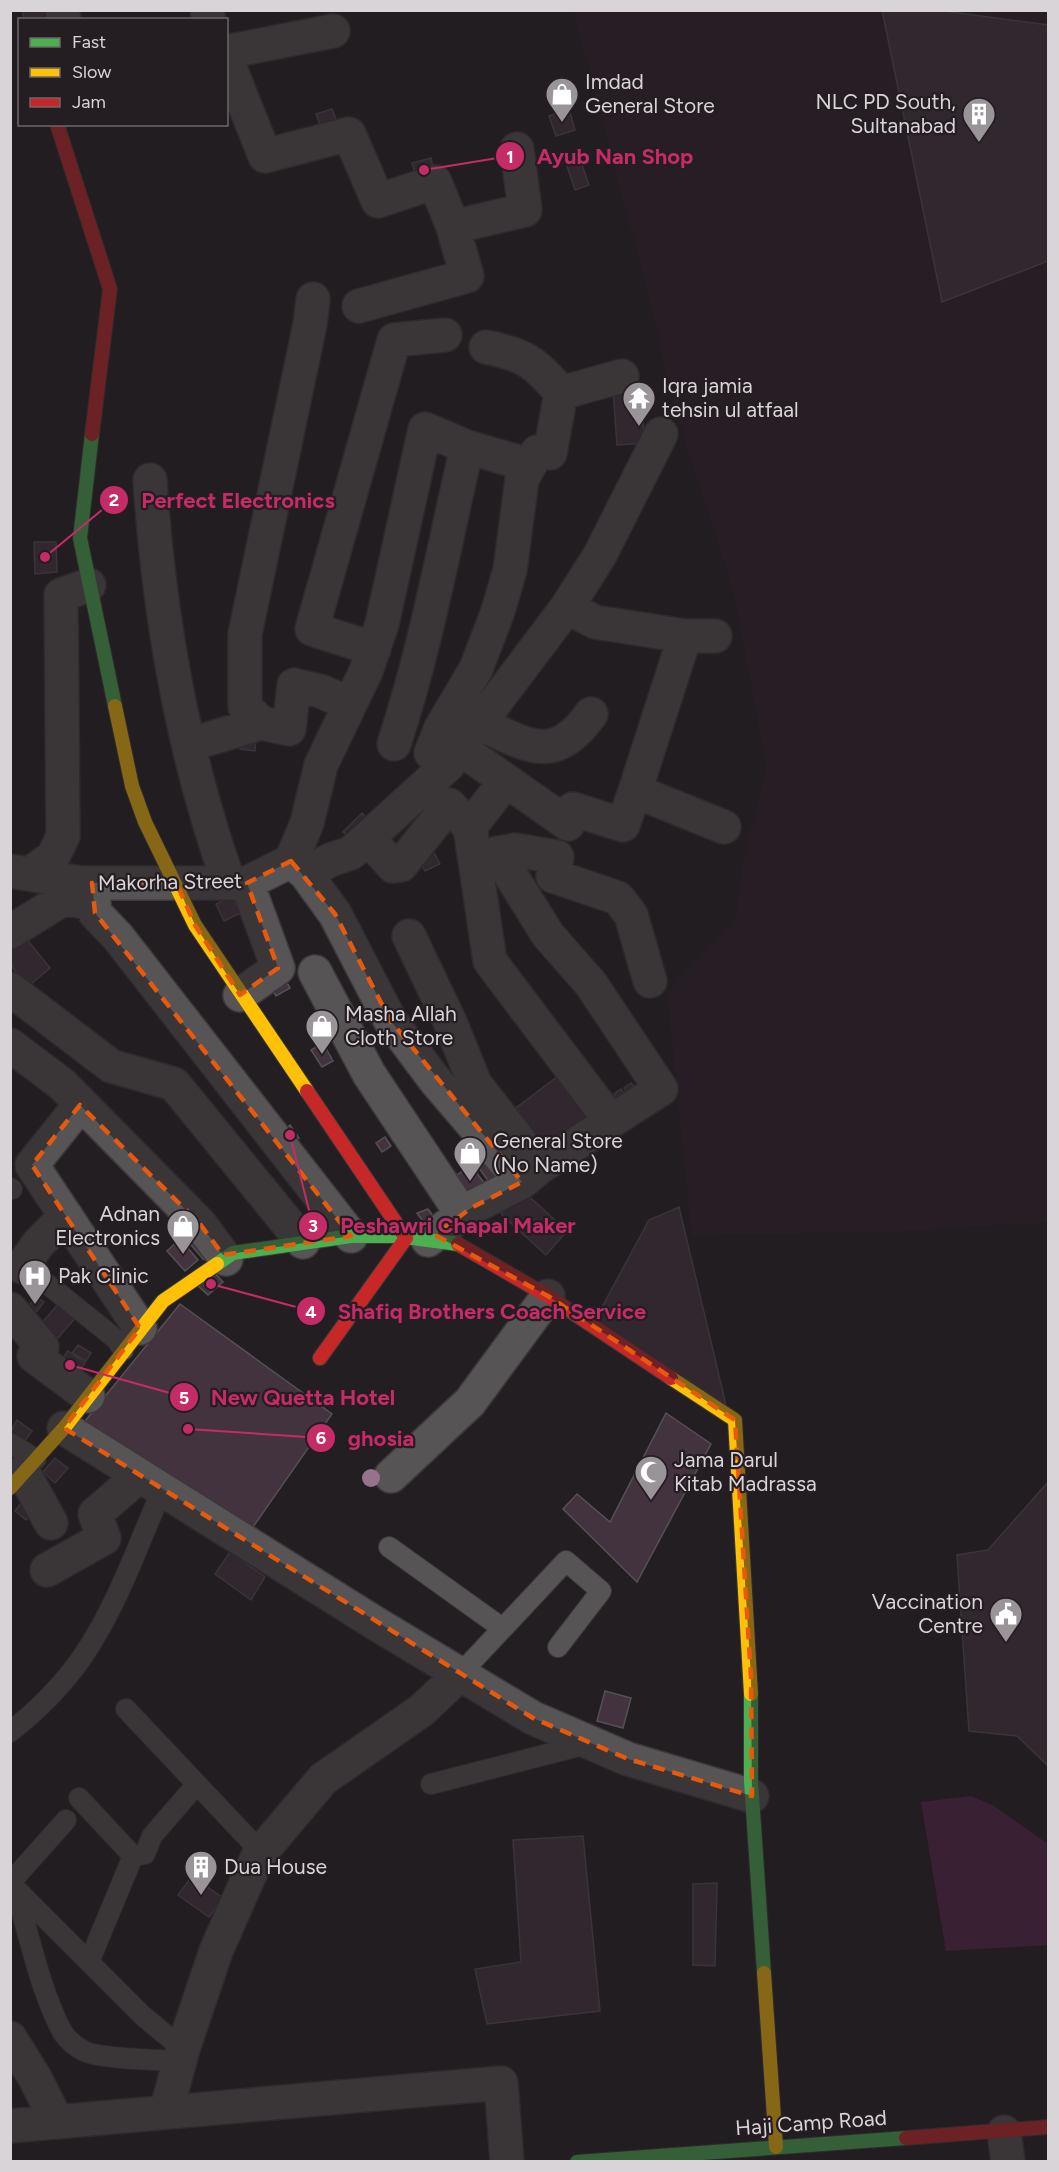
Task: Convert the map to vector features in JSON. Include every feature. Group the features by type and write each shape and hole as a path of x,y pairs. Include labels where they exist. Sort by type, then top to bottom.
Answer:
{"street":[{"path":"228,51 299,25 333,32"},
{"path":"228,63 265,156 348,134 378,201 435,182 453,227 467,276 358,306"},
{"path":"58,126 110,289 80,538 132,786 145,822 195,925 240,995 417,1239"},
{"path":"453,227 525,210 517,149"},
{"path":"261,723 245,707 245,634 310,324 313,299"},
{"path":"374,649 312,629 394,340 445,335"},
{"path":"486,347 514,352 544,371 561,393 550,453 537,452 522,479 510,570 498,611 476,669 441,728 431,753 463,746 534,747 562,744 578,732 591,714"},
{"path":"561,393 622,376"},
{"path":"529,465 468,447 425,429 412,498 374,649 321,765 298,867 335,914 390,1020 441,1088 531,1175"},
{"name":"Makorha Street","path":"20,873 93,893 176,882 238,883 330,860 351,852 463,746 567,607 600,555 662,434"},
{"path":"394,744 417,675 428,613 468,447"},
{"path":"150,480 159,592 205,816 278,968 240,995"},
{"path":"20,873 53,857 63,836 61,595 89,585"},
{"path":"463,746 505,782 568,824 573,809 623,825 634,791 700,636 595,621 567,607"},
{"path":"189,745 261,723 289,729 294,685 350,704"},
{"path":"505,782 480,846 490,961 610,1120"},
{"path":"634,791 724,827"},
{"path":"320,1358 417,1239 531,1175 610,1120 661,1089 591,984 548,936 449,804 401,865 393,866 368,838"},
{"path":"480,846 557,857 553,876 618,898 631,915 650,981"},
{"path":"10,932 63,899 93,893 95,913 118,937 351,1236"},
{"path":"409,936 450,1022 475,1084 531,1175"},
{"path":"315,972 369,1074 462,1215"},
{"path":"10,989 111,1066 174,1084 303,1242"},
{"path":"10,1045 63,1085 80,1105 200,1224 226,1259"},
{"path":"80,1105 32,1165 66,1216 131,1339"},
{"path":"15,1267 66,1216"},
{"path":"51,1523 20,1465 64,1428 131,1339 163,1301 233,1253 303,1242 351,1236 452,1242 464,1246 548,1296 735,1420 751,1677 752,1796 776,2146"},
{"path":"391,1476 470,1402 548,1296"},
{"path":"10,1309 42,1347 34,1356 88,1396"},
{"path":"64,1428 533,1718 628,1759 752,1796"},
{"path":"46,1570 104,1538 95,1514 151,1483"},
{"path":"166,2112 216,1951 261,1852 323,1779 422,1710 460,1674"},
{"path":"10,2038 35,2078 57,2122"},
{"path":"10,2126 501,2083 507,2162"},
{"name":"Haji Camp Road","path":"577,2162 776,2146 1006,2147 1048,2127"}],"lane":[{"path":"15,1267 117,1340 131,1339"},
{"path":"10,1732 43,1705 85,1654 99,1629 151,1483"},
{"path":"389,1547 502,1629"},
{"path":"460,1674 566,1561 601,1591 558,1647"},
{"path":"126,1709 261,1852"},
{"path":"432,1784 591,1743"},
{"path":"133,1856 145,1854 152,1836 197,1784"},
{"path":"79,1798 133,1856"},
{"path":"12,1884 66,1820"},
{"path":"89,1962 133,1856"},
{"path":"12,1884 182,2055"},
{"path":"12,1884 44,1983 64,2034 74,2045 86,2052 148,2060 182,2055"}],"highlighted area":[{"path":"291,861 335,914 390,1020 522,1182 471,1208 435,1235 548,1296 735,1420 751,1677 752,1796 628,1759 533,1718 64,1428 140,1328 32,1165 80,1105 200,1224 223,1255 351,1236 95,913 92,883 176,882 195,925 240,995 278,968 247,883"}],"shaded area":[{"path":"574,11 1048,11 1048,1222 884,1232 692,1235 668,1000 670,990 735,924 745,851 767,767 734,591 677,416 646,285"},
{"path":"971,1796 994,1806 1048,1844 1048,1945 946,1951 921,1802"}],"building":[{"path":"22,10 56,10 58,18 24,18"},
{"name":"NLC PD South, Sultanabad","path":"882,10 936,10 1048,25 1048,261 942,302"},
{"path":"332,109 340,129 324,135 316,114"},
{"name":"Imdad General Store","path":"569,109 575,130 556,136 549,116"},
{"path":"431,158 435,178 418,182 412,163"},
{"path":"580,159 589,185 575,190 566,163"},
{"name":"Iqra jamia tehsin ul atfaal","path":"640,387 645,443 617,445 613,389"},
{"path":"34,542 56,542 57,572 35,574"},
{"path":"240,736 256,737 255,751 240,749"},
{"path":"362,813 373,825 355,843 343,832"},
{"path":"432,849 440,864 425,871 418,857"},
{"path":"232,896 240,913 224,921 216,904"},
{"path":"20,931 50,968 25,989 10,962 10,939"},
{"path":"281,973 290,988 276,996 267,981"},
{"name":"Masha Allah Cloth Store","path":"323,1043 333,1061 322,1067 311,1050"},
{"path":"566,1070 598,1116 547,1150 516,1108"},
{"path":"631,1083 639,1094 631,1099 624,1088"},
{"path":"621,1089 629,1100 622,1105 614,1094"},
{"path":"290,1125 299,1138 290,1144 281,1132"},
{"path":"385,1137 391,1146 382,1152 376,1143"},
{"path":"490,1152 508,1177 493,1187 475,1163"},
{"name":"General Store (No Name)","path":"471,1165 487,1187 470,1200 454,1177"},
{"path":"522,1190 567,1231 546,1255 501,1214"},
{"path":"679,1207 726,1405 595,1320 649,1220"},
{"path":"428,1209 436,1220 425,1224 417,1213"},
{"path":"196,1228 204,1260 185,1238"},
{"name":"Adnan Electronics","path":"180,1239 198,1260 185,1271 167,1251"},
{"path":"213,1271 223,1282 208,1295 198,1286"},
{"name":"Pak Clinic","path":"36,1297 44,1302 34,1315 26,1309"},
{"path":"60,1302 77,1316 57,1339 39,1326"},
{"path":"180,1304 332,1414 246,1537 81,1426"},
{"path":"78,1345 91,1353 86,1361 72,1353"},
{"path":"68,1351 85,1363 72,1380 55,1368"},
{"name":"Jama Darul Kitab Madrassa","path":"666,1413 711,1444 637,1582 563,1509 577,1494 610,1522"},
{"path":"17,1420 32,1431 24,1442 10,1432"},
{"path":"55,1458 68,1468 55,1483 43,1472"},
{"name":"Vaccination Centre","path":"1048,1482 1048,1766 1017,1736 969,1731 957,1555 988,1550"},
{"path":"26,1497 38,1506 26,1520 15,1511"},
{"path":"230,1552 265,1577 251,1600 215,1574"},
{"path":"605,1691 631,1698 623,1728 597,1721"},
{"path":"583,1836 600,2011 487,2024 475,1969 521,1962 513,1840"},
{"name":"Dua House","path":"192,1876 223,1898 209,1917 178,1895"},
{"path":"717,1883 715,1966 693,1965 693,1884"}],"traffic: fast":[{"path":"92,434 80,538 115,706"},
{"path":"217,1264 233,1253 351,1236 397,1236 458,1244"},
{"path":"751,1694 751,1781 764,1973"},
{"path":"577,2162 906,2138"}],"traffic: slow":[{"path":"115,706 132,786 145,822 195,925 307,1091"},
{"path":"10,1488 64,1428 163,1301 217,1264"},
{"path":"671,1378 735,1420 751,1694"},
{"path":"764,1973 776,2147"}],"traffic: jam":[{"path":"58,126 110,289 92,434"},
{"path":"307,1091 406,1238 320,1358"},
{"path":"458,1244 548,1296 671,1378"},
{"path":"906,2138 1048,2127"}],"place":[{"name":"Imdad General Store","path":"562,123"},
{"name":"NLC PD South, Sultanabad","path":"979,143"},
{"name":"Ayub Nan Shop","path":"424,170"},
{"name":"Iqra jamia tehsin ul atfaal","path":"639,427"},
{"name":"Perfect Electronics","path":"45,557"},
{"name":"Masha Allah Cloth Store","path":"322,1055"},
{"name":"Peshawri Chapal Maker","path":"290,1135"},
{"name":"General Store (No Name)","path":"470,1182"},
{"name":"Adnan Electronics","path":"183,1255"},
{"name":"Shafiq Brothers Coach Service","path":"211,1284"},
{"name":"Pak Clinic","path":"35,1305"},
{"name":"New Quetta Hotel","path":"70,1365"},
{"name":"ghosia","path":"188,1429"},
{"name":"Jama Darul Kitab Madrassa","path":"651,1501"},
{"name":"Vaccination Centre","path":"1006,1643"},
{"name":"Dua House","path":"201,1896"}]}
